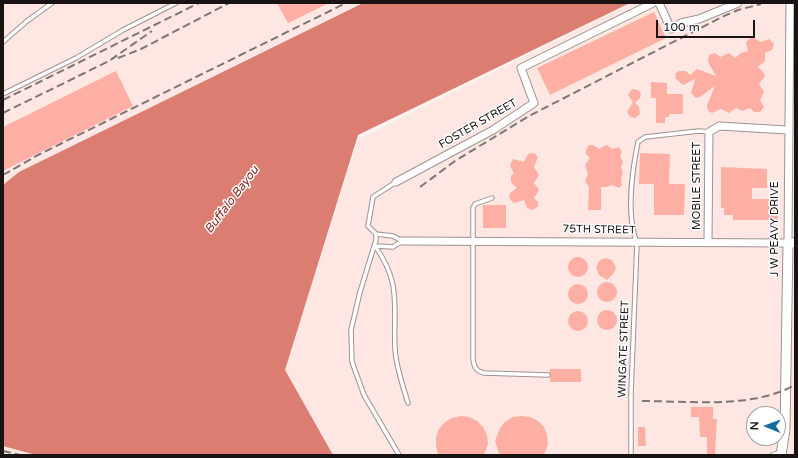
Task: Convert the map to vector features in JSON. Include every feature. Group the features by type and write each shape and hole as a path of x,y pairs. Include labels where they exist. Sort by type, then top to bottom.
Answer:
{"street":[{"name":"FOSTER STREET","path":"396,182 493,130 534,103 521,68 653,3"},
{"path":"659,3 670,29 681,23 699,19 738,3"},
{"name":"J W PEAVY DRIVE","path":"781,454 786,429 791,243 787,130 790,3"},
{"path":"710,131 719,126 787,130"},
{"name":"MOBILE STREET","path":"708,243 710,131"},
{"name":"75TH STREET","path":"402,241 791,243"}],"lane":[{"path":"3,42 27,21 52,3"},
{"path":"3,94 76,58 123,30 176,3"},
{"name":"WINGATE STREET","path":"631,455 631,393 637,243 632,230 632,201 635,155 638,142 645,137 710,131"},
{"path":"375,246 393,247 402,241 393,236 376,234 368,226 373,197 396,182"},
{"path":"492,198 480,201 473,206 473,359 475,368 484,373 548,375"},
{"path":"376,234 375,246 360,292 351,330 352,362 364,395 399,455"},
{"path":"375,246 390,272 395,302 395,350 408,403"},
{"path":"772,455 781,454"}],"shaded area":[{"path":"3,3 361,3 19,172 3,185"},
{"path":"632,3 670,3 671,6 675,3 795,3 795,455 333,455 285,370 358,139"},
{"path":"3,446 36,455 3,455"}],"water":[{"name":"Buffalo Bayou","path":"363,3 630,3 358,135 285,370 333,455 36,455 3,446 4,184 19,172"}],"building":[{"path":"277,3 329,3 288,23"},
{"path":"654,12 666,38 550,95 537,68"},
{"path":"752,37 761,42 769,39 774,44 772,50 765,53 765,61 758,67 765,76 759,84 764,92 760,100 764,107 760,112 754,112 750,108 742,111 736,108 729,113 721,109 712,113 708,111 707,105 715,86 700,97 696,98 691,93 695,79 683,85 675,78 676,73 679,71 686,71 690,75 697,69 716,76 708,62 709,55 715,53 720,57 729,53 735,58 741,53 748,51 746,42"},
{"path":"116,71 133,106 3,171 3,127"},
{"path":"651,82 667,83 667,94 683,94 683,114 669,114 669,117 665,117 665,123 656,123 656,98 651,98"},
{"path":"632,89 638,90 641,93 640,98 635,103 639,107 640,114 635,118 630,117 627,112 633,102 628,95"},
{"path":"589,145 593,145 599,149 606,145 613,149 619,147 622,152 620,156 623,162 621,167 623,173 621,178 622,185 619,188 612,185 601,187 601,210 588,210 589,187 585,181 588,174 585,165 590,158 586,154 586,150"},
{"path":"534,153 538,157 534,167 539,175 534,183 539,190 534,198 538,202 538,206 533,210 527,208 524,200 514,203 509,198 510,193 517,188 511,182 511,176 514,173 510,166 513,159 524,162 528,154"},
{"path":"640,153 670,154 669,184 685,184 684,215 654,215 654,184 639,184"},
{"path":"721,167 767,169 767,188 752,188 752,199 778,199 778,220 733,220 733,215 724,215 724,208 721,208"},
{"path":"483,205 506,205 506,228 483,228"},
{"path":"578,257 585,260 588,267 585,274 578,277 571,274 568,267 571,260"},
{"path":"606,258 612,260 616,268 607,280 599,275 596,267 600,260"},
{"path":"607,282 614,285 617,292 614,299 607,302 600,299 597,292 600,285"},
{"path":"578,284 585,287 588,294 585,301 578,304 571,301 568,294 571,287"},
{"path":"607,310 614,313 617,320 614,327 607,330 600,327 597,320 600,313"},
{"path":"578,311 585,314 588,321 585,328 578,331 571,328 568,321 571,314"},
{"path":"550,369 581,369 581,382 550,382"},
{"path":"691,407 713,407 713,419 717,419 715,455 707,455 707,437 700,437 699,417 691,417"},
{"path":"461,416 469,417 477,421 483,427 487,435 488,444 484,455 438,455 436,437 439,429 445,422 452,418"},
{"path":"513,417 530,417 538,421 544,427 548,444 544,455 500,455 495,441 500,428 505,422"},
{"path":"638,427 645,427 646,446 638,446"}],"railway":[{"path":"3,100 199,3"},
{"path":"118,58 141,49 229,3"},
{"path":"3,175 38,155 346,3"},
{"path":"420,187 455,161 529,116 722,17 738,10 761,4"},
{"path":"3,113 109,61 152,31"},
{"path":"642,401 740,401 778,393 795,385"},
{"path":"3,451 20,455"}]}
